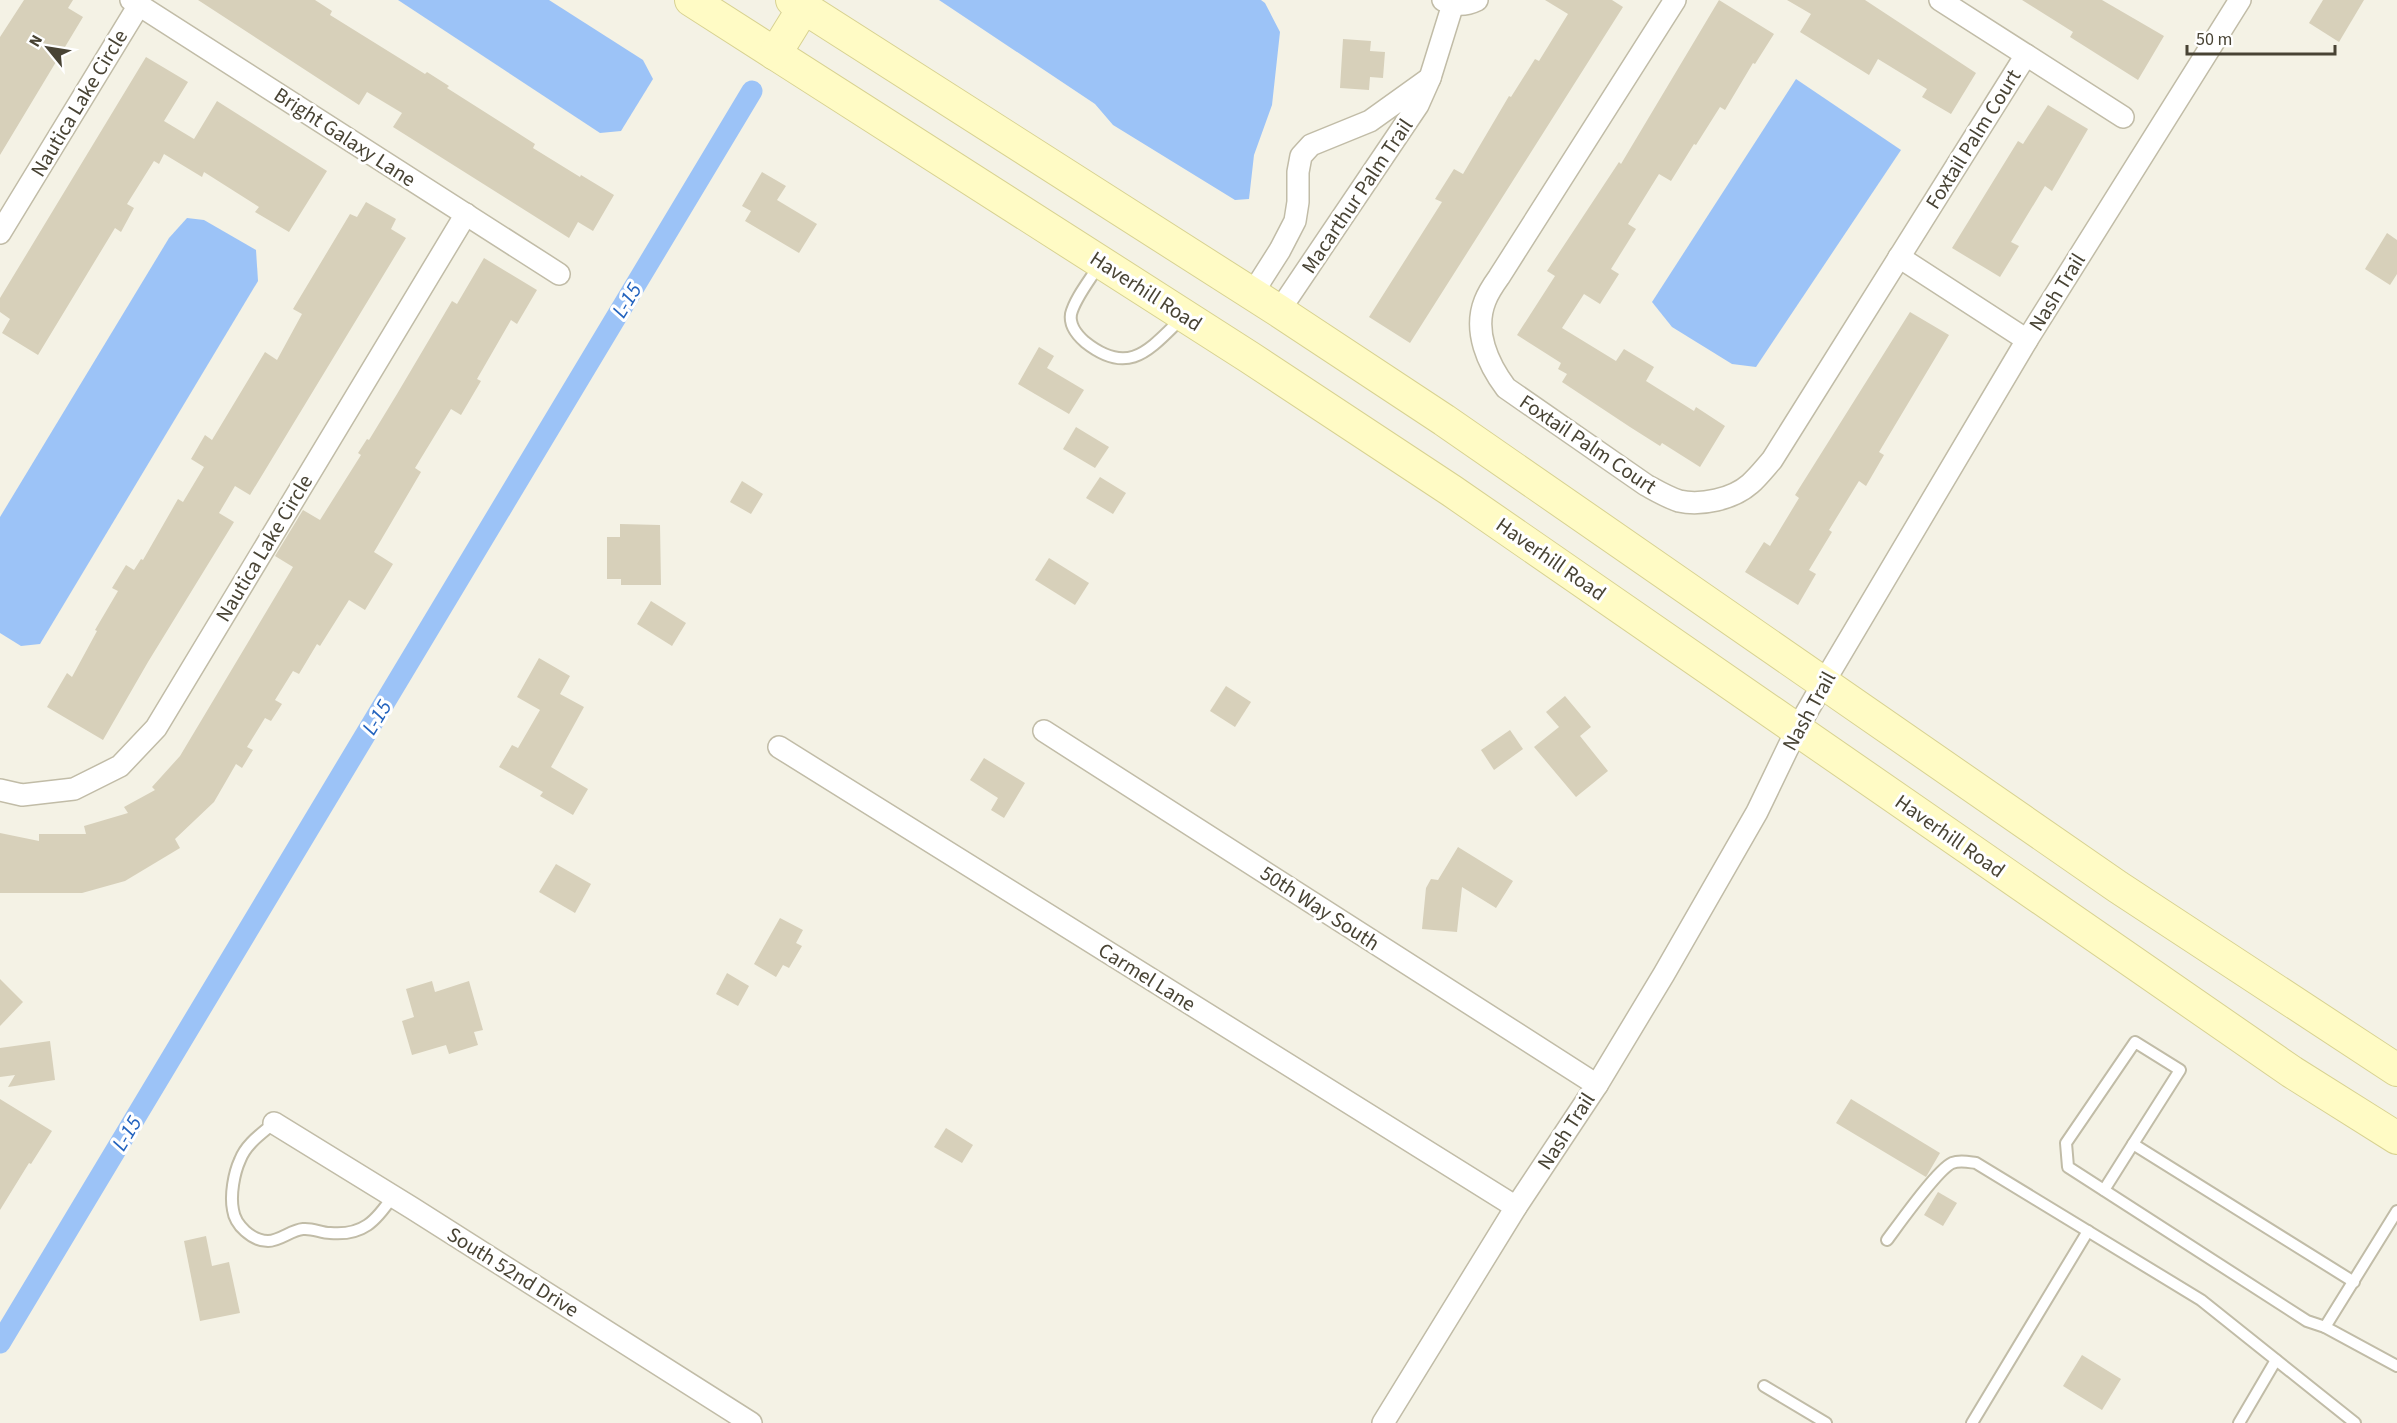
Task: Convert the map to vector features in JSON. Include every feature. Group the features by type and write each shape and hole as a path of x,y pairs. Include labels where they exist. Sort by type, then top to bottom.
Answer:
{"street":[{"name":"Haverhill Road","path":"692,0 1185,316 1452,491 2054,910 2292,1072 2397,1138"},
{"path":"1448,2 1465,5 1477,0"},
{"name":"Foxtail Palm Court","path":"1675,0 1484,302 1481,324 1483,347 1493,371 1506,388 1665,496 1682,501 1704,502 1728,496 1749,485 1772,460 2026,55"},
{"path":"1940,0 2123,117"},
{"name":"Nash Trail","path":"1383,1423 1516,1207 1597,1085 1664,974 1757,812 1797,729 1824,682 2027,340 2240,0"},
{"name":"Bright Galaxy Lane","path":"135,2 559,274"},
{"name":"Nautica Lake Circle","path":"0,233 135,2"},
{"name":"Macarthur Palm Trail","path":"1279,311 1418,105 1430,78 1448,2"},
{"path":"775,54 798,4 1279,311 1559,498 2118,887 2397,1070"},
{"name":"Macarthur Palm Trail","path":"1252,294 1280,250 1295,220 1301,156 1311,145 1370,121 1430,78"},
{"name":"Nautica Lake Circle","path":"0,790 22,795 74,789 120,766 156,728 466,214"},
{"path":"1899,257 2027,340"},
{"name":"50th Way South","path":"1044,731 1597,1085"},
{"name":"Carmel Lane","path":"778,747 1516,1207"},
{"name":"South 52nd Drive","path":"274,1123 751,1423"}],"lane":[{"path":"1101,262 1071,313 1071,323 1078,336 1095,350 1119,360 1138,357 1155,345 1185,316"},
{"path":"2104,1190 2180,1070 2135,1042 2066,1143 2068,1167 2307,1321 2325,1327 2397,1366"},
{"path":"274,1123 248,1145 240,1160 233,1188 233,1211 244,1231 256,1238 269,1241 299,1229 314,1229 340,1234 359,1230 376,1220 393,1196"},
{"path":"2133,1144 2354,1282"},
{"path":"1887,1240 1913,1204 1951,1163 1965,1161 1976,1163 2201,1300 2355,1423"},
{"path":"2325,1327 2397,1212"},
{"path":"1972,1423 2088,1231"},
{"path":"2239,1423 2276,1360"},
{"path":"1764,1386 1826,1423"}],"water":[{"path":"398,0 549,0 643,60 653,79 621,131 600,133"},
{"path":"939,0 1261,0 1265,3 1280,32 1272,105 1254,155 1249,199 1235,200 1113,125 1095,104"},
{"path":"1796,79 1901,150 1756,367 1732,364 1672,327 1652,302"},
{"path":"187,218 204,220 256,250 258,281 40,644 21,646 0,633 0,517 169,238"}],"building":[{"path":"24,0 73,0 68,8 83,17 0,155 0,37"},
{"path":"198,0 315,0 332,11 330,15 425,74 427,72 449,86 447,88 535,144 533,148 614,195 593,231 578,222 569,238 393,127 402,113 367,92 359,105"},
{"path":"1545,0 1612,0 1623,7 1410,343 1369,317 1442,202 1435,199 1454,169 1463,174 1509,96 1511,97 1535,59 1539,61 1568,14"},
{"path":"1719,0 1774,34 1755,64 1753,63 1725,110 1720,107 1671,181 1659,174 1628,224 1636,229 1611,269 1619,274 1600,304 1584,294 1562,328 1616,361 1624,349 1654,367 1646,381 1694,411 1696,407 1725,426 1700,467 1662,443 1660,446 1562,382 1567,374 1558,369 1561,363 1517,335 1555,276 1547,271 1619,162 1621,164"},
{"path":"1787,0 1865,0 1976,73 1951,114 1922,97 1927,89 1878,59 1869,75 1800,32 1811,14"},
{"path":"2022,0 2102,0 2164,36 2138,80 2070,37 2073,32"},
{"path":"2323,0 2364,0 2339,42 2309,23"},
{"path":"1343,39 1371,41 1370,51 1385,52 1383,78 1370,77 1369,90 1340,88"},
{"path":"146,57 188,82 164,121 194,139 217,101 327,171 289,232 255,212 259,207 204,172 202,177 164,154 159,164 154,161 127,204 134,208 121,232 115,228 38,355 2,333 10,319 0,312 0,298"},
{"path":"2048,105 2088,129 2052,191 2045,186 2011,242 2019,246 2000,277 1952,248 2018,141 2023,144"},
{"path":"762,172 786,186 777,200 817,224 799,253 745,221 751,211 742,206"},
{"path":"366,202 396,219 391,229 406,238 250,495 235,486 219,513 234,522 103,740 47,707 67,673 72,677 97,631 95,630 118,591 112,588 126,565 134,570 141,559 143,560 178,499 183,502 204,467 191,459 205,435 212,440 265,352 277,360 302,314 293,309 350,214 357,217"},
{"path":"2387,233 2397,240 2397,274 2390,285 2365,269"},
{"path":"484,258 537,290 517,324 511,320 477,379 481,381 461,415 451,409 415,468 421,472 374,552 393,564 365,610 349,600 320,646 317,644 299,674 293,671 275,700 282,704 271,721 265,718 247,747 253,750 242,768 236,764 214,802 175,839 180,848 125,881 82,893 0,893 0,833 39,841 39,834 86,834 84,826 128,813 124,807 155,790 152,787 180,756 293,567 275,556 303,510 320,520 361,455 358,453 367,439 369,440 452,301 457,304"},
{"path":"1910,312 1949,335 1879,452 1884,455 1866,486 1859,481 1829,530 1832,532 1809,570 1816,574 1798,605 1745,572 1764,542 1770,546 1799,498 1795,495"},
{"path":"1039,347 1054,356 1047,368 1084,390 1069,414 1018,384"},
{"path":"1076,427 1109,447 1095,468 1063,449"},
{"path":"1100,477 1126,493 1113,514 1086,498"},
{"path":"742,481 763,494 751,514 730,502"},
{"path":"620,524 660,525 661,585 621,585 621,579 607,579 607,537 620,537"},
{"path":"1049,558 1089,583 1075,605 1035,580"},
{"path":"651,601 686,623 672,646 637,624"},
{"path":"539,658 570,676 560,694 584,707 551,767 588,789 573,815 540,796 543,792 499,767 512,745 518,748 540,710 517,697"},
{"path":"1226,686 1251,702 1235,727 1210,711"},
{"path":"1565,696 1591,727 1580,736 1608,771 1576,797 1534,747 1559,727 1546,712"},
{"path":"1510,730 1523,749 1494,770 1481,750"},
{"path":"984,758 1025,783 1004,818 991,810 998,798 970,780"},
{"path":"1458,847 1513,881 1496,908 1462,887 1457,932 1422,929 1426,888 1431,879 1438,880"},
{"path":"556,864 591,884 575,913 539,892"},
{"path":"780,918 803,930 796,943 802,946 789,968 783,965 776,977 754,964"},
{"path":"727,973 749,986 738,1006 716,994"},
{"path":"0,979 23,1002 0,1026"},
{"path":"432,981 435,992 469,981 483,1030 474,1032 478,1045 449,1054 446,1045 412,1055 402,1021 414,1017 406,989"},
{"path":"50,1041 55,1080 8,1087 15,1075 0,1077 0,1048"},
{"path":"0,1099 52,1131 0,1210"},
{"path":"1851,1099 1940,1153 1926,1177 1836,1123"},
{"path":"946,1128 973,1145 962,1163 934,1147"},
{"path":"1938,1192 1957,1203 1943,1226 1924,1215"},
{"path":"206,1236 212,1266 229,1262 240,1313 200,1321 184,1241"},
{"path":"2082,1355 2121,1379 2102,1410 2063,1386"}],"waterway":[{"name":"L-15","path":"0,1343 752,91"}]}
